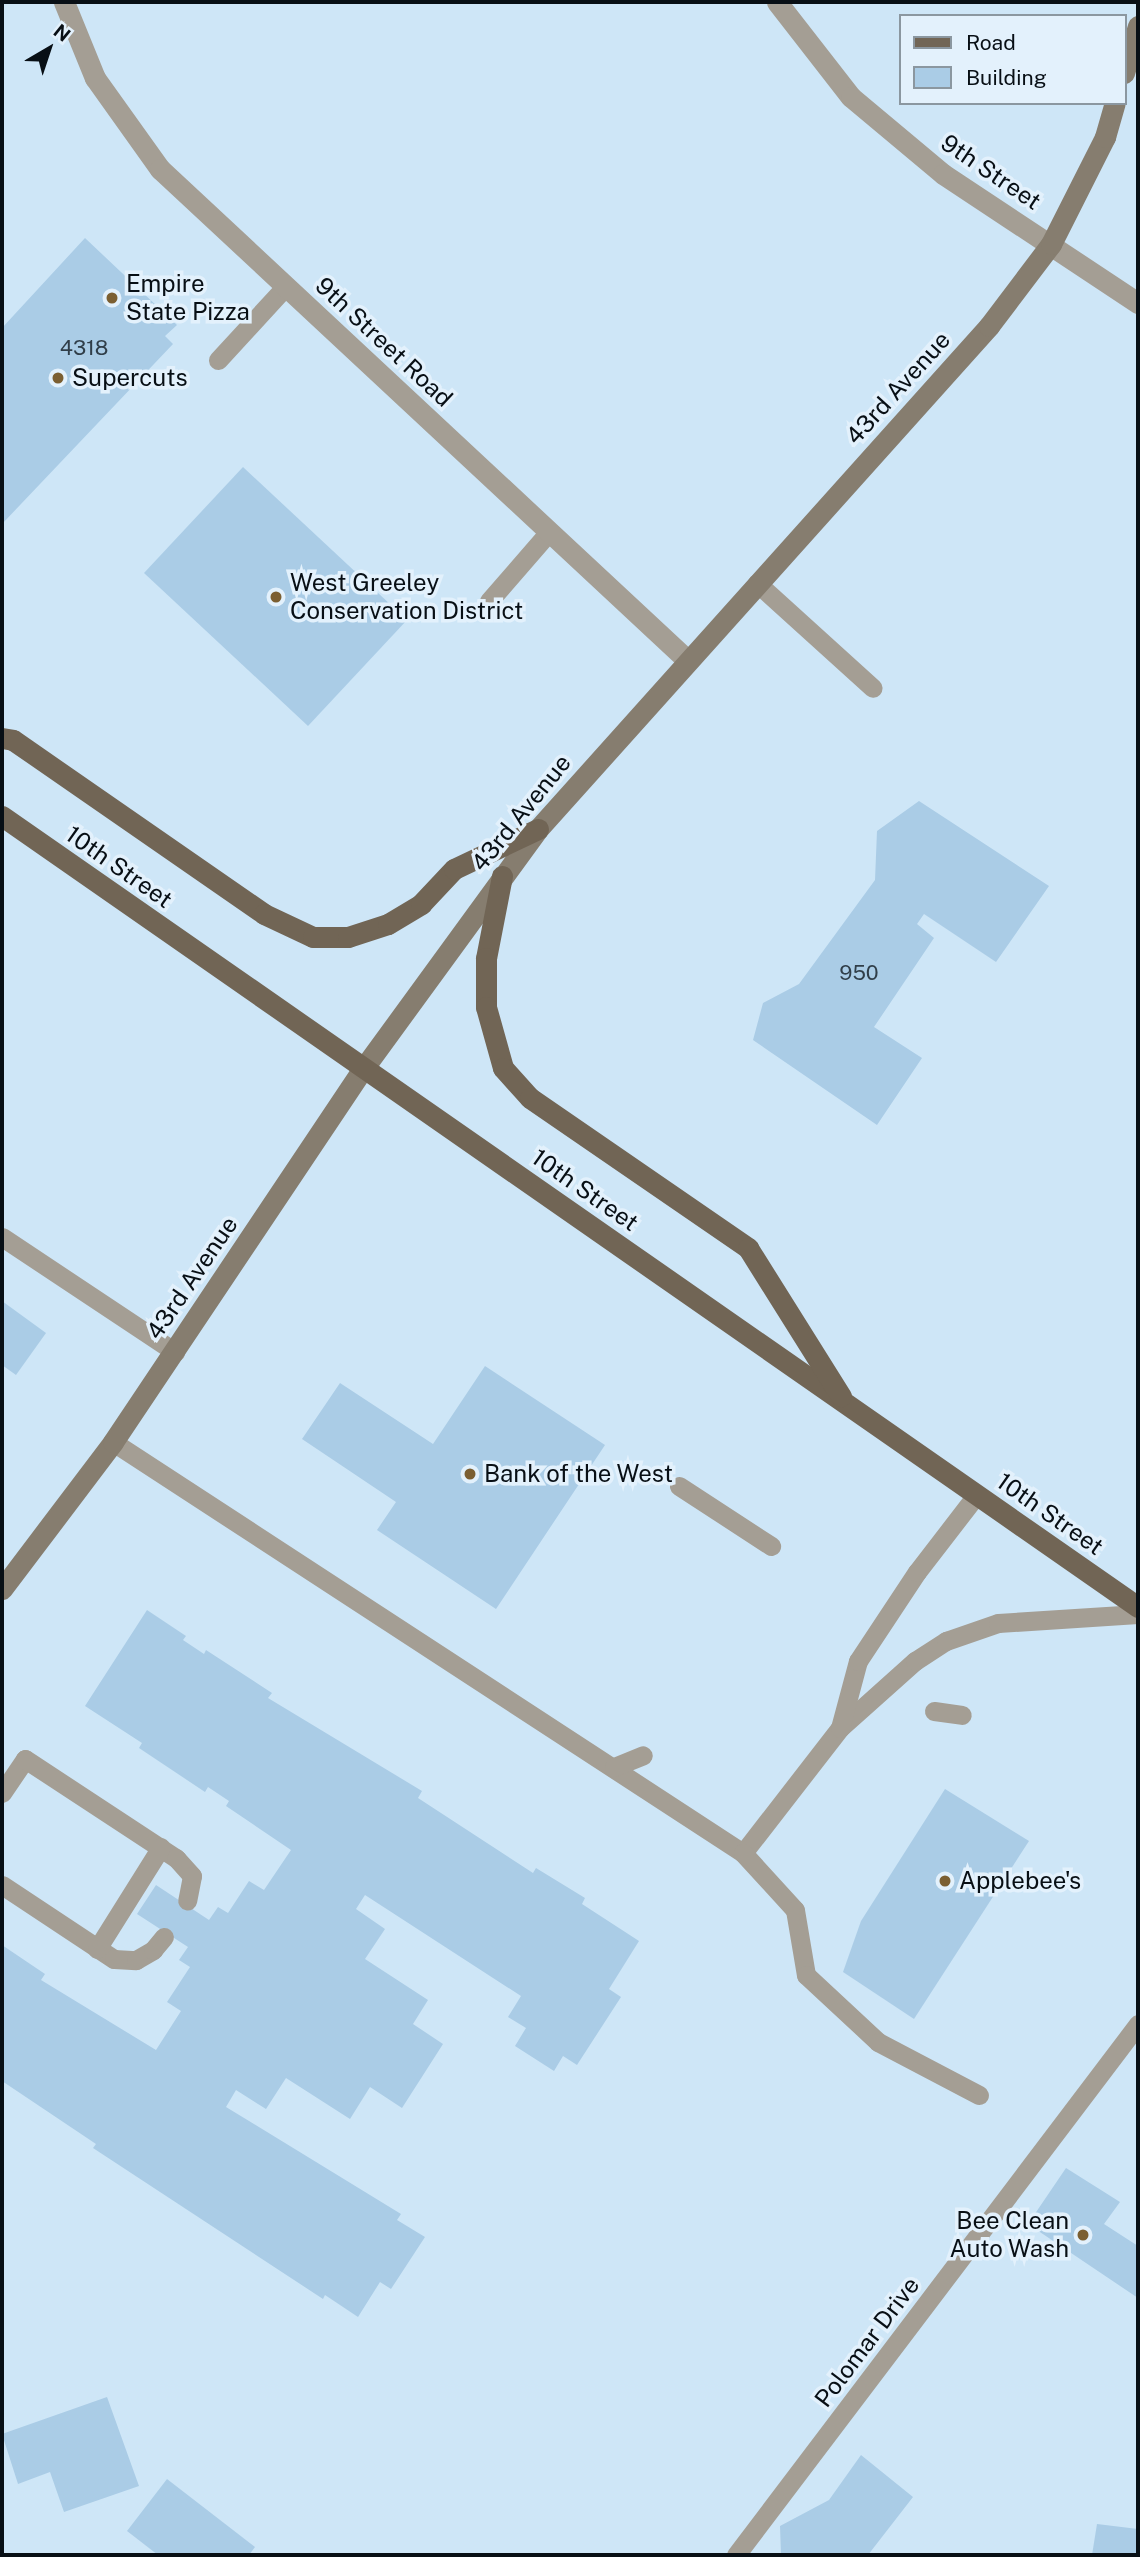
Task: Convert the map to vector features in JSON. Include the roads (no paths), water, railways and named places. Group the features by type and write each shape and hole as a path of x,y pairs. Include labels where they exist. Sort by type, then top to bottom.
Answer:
{"main road":[{"path":"2,738 13,740 264,914 313,937 348,937 388,924 421,904 454,869 538,829"},
{"name":"10th Street","path":"2,816 1138,1607"},
{"path":"502,876 486,958 486,1007 503,1069 530,1098 748,1248 846,1404"}],"street":[{"name":"9th Street Road","path":"64,2 76,37 122,121 160,169 687,660"},
{"name":"9th Street","path":"777,2 851,97 943,174 1138,303"},
{"path":"1126,65 1138,26"},
{"name":"43rd Avenue","path":"2,1589 113,1442 363,1069 538,829 989,326 1051,244 1105,137 1114,105"}],"lane":[{"path":"218,360 286,286"},
{"path":"489,601 549,531"},
{"path":"757,583 873,688"},
{"path":"2,1237 175,1352"},
{"path":"113,1442 539,1709 614,1767 743,1853 795,1910 806,1975 878,2042 979,2095"},
{"path":"679,1486 771,1546"},
{"path":"840,1728 858,1661 917,1572 977,1494"},
{"path":"743,1853 840,1728 915,1661 946,1641 998,1623 1138,1614"},
{"path":"934,1711 962,1715"},
{"path":"614,1767 643,1755"},
{"path":"2,1793 25,1759 161,1847 192,1876 187,1901"},
{"path":"97,1949 161,1847"},
{"path":"2,1885 114,1959 136,1959 153,1950 164,1937"},
{"name":"Polomar Drive","path":"736,2555 1138,2024"}],"place":[{"name":"Empire State Pizza","path":"112,298"},
{"name":"Supercuts","path":"58,378"},
{"name":"West Greeley Conservation District","path":"276,597"},
{"name":"Bank of the West","path":"470,1474"},
{"name":"Applebee's","path":"945,1881"},
{"name":"Bee Clean Auto Wash","path":"1083,2235"}]}
